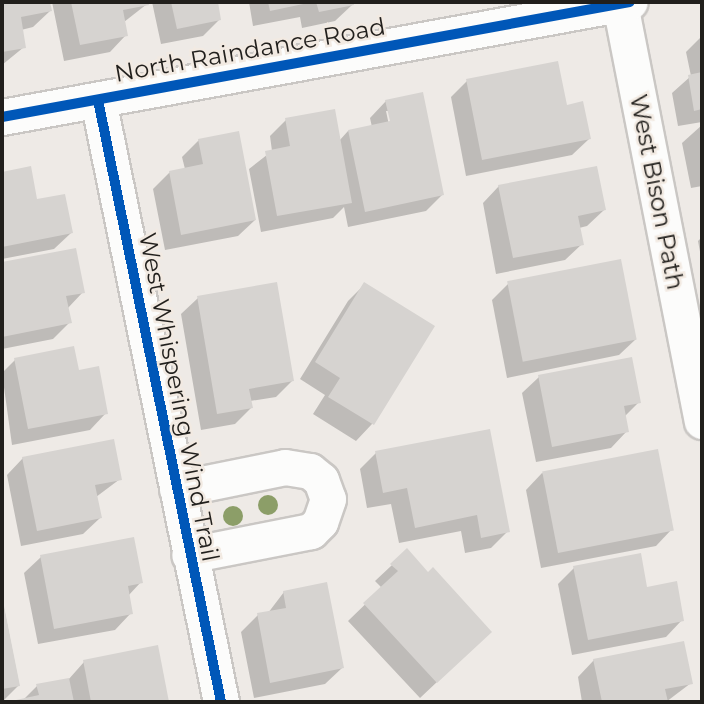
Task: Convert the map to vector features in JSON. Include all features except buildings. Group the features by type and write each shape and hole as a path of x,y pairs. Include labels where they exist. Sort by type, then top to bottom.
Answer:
{"street":[{"name":"North Raindance Road","path":"2,117 625,3"},
{"name":"West Bison Path","path":"625,3 702,421"},
{"name":"West Whispering Wind Trail","path":"98,100 221,702"},
{"name":"West Whispering Wind Trail","path":"177,489 285,467 310,471 321,480 328,499 320,523 311,531 190,555"}],"cycle path":[{"path":"2,117 630,2"},
{"path":"98,100 221,702"}]}
